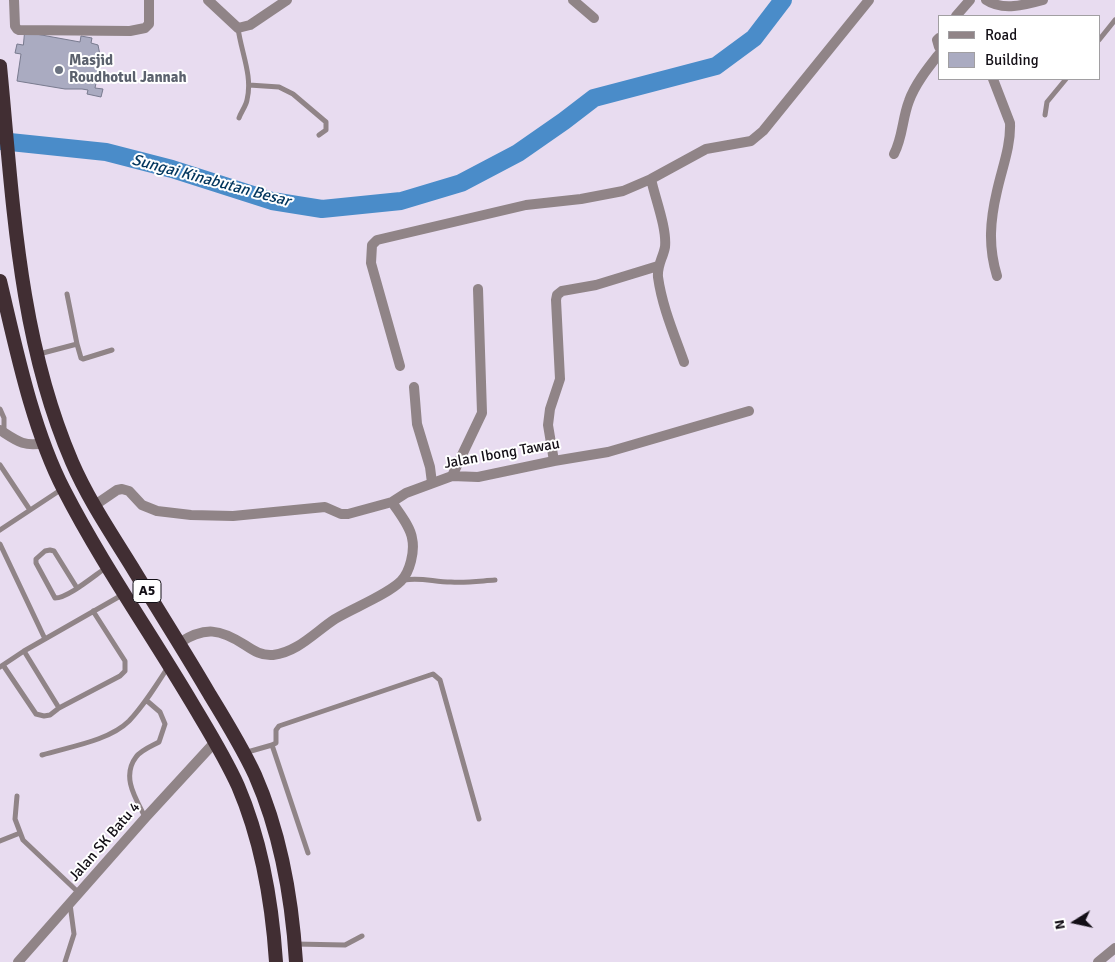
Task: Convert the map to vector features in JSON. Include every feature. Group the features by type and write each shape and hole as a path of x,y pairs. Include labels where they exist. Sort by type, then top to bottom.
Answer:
{"highway":[{"name":"A5","path":"0,66 25,293 36,354 50,404 73,465 95,505 244,753 262,794 280,850 289,893 296,962"},
{"name":"A5","path":"0,281 25,381 44,443 63,488 215,742 243,799 262,857 270,897 276,962"},
{"path":"275,946 294,944"}],"street":[{"path":"14,0 15,26 17,30 130,30 145,28 149,24 149,0"},
{"path":"208,0 238,28 250,25 287,0"},
{"path":"573,0 594,18"},
{"path":"400,366 371,264 370,253 372,245 377,240 526,205 580,199 623,191 651,179 706,149 751,141 763,132 869,0"},
{"path":"957,15 970,0"},
{"path":"986,0 997,6 1024,4 1042,0"},
{"path":"993,15 997,6"},
{"path":"894,154 903,132 909,102 914,89 938,55"},
{"path":"993,80 1010,123 1008,148 992,219 990,246 997,276"},
{"path":"651,179 664,232 665,247 658,266 658,277 665,308 684,362"},
{"path":"554,461 548,425 550,409 560,379 557,295 562,291 596,285 658,266"},
{"path":"452,476 482,413 478,289"},
{"path":"414,387 417,424 430,467 432,483"},
{"name":"Jalan Ibong Tawau","path":"95,505 117,490 122,489 129,491 142,505 156,511 233,516 325,507 341,514 348,514 392,502 406,493 452,476 478,477 608,452 749,411"},
{"path":"2,431 23,444 44,443"},
{"path":"179,643 193,634 205,631 215,632 234,638 258,653 274,655 302,644 333,620 386,592 401,581 411,560 413,548 412,537 392,502"},
{"name":"Jalan SK Batu 4","path":"18,962 215,742"},
{"path":"1098,962 1115,948"}],"lane":[{"path":"1100,39 1115,20"},
{"path":"238,28 247,66 249,85 247,101 239,118"},
{"path":"1045,115 1047,102 1065,80"},
{"path":"249,85 278,87 293,94 326,122 326,130 319,135"},
{"path":"67,294 81,358 112,350"},
{"path":"36,354 77,344"},
{"path":"0,409 4,418 2,431"},
{"path":"0,465 30,510"},
{"path":"0,530 63,488"},
{"path":"0,544 45,639"},
{"path":"77,588 54,552 50,550 45,551 36,559 36,563 55,598 60,598 77,588 108,566"},
{"path":"401,581 423,578 450,582 495,580"},
{"path":"93,611 125,661 125,671 120,676 59,708 50,716 36,714 1,666 24,651 93,611 125,594"},
{"path":"24,651 59,708"},
{"path":"42,755 106,736 128,722 170,665"},
{"path":"244,753 272,745 276,742 276,730 279,726 433,674 440,680 479,819"},
{"path":"146,700 160,712 165,724 165,729 159,742 142,751 136,757 130,774 132,792 146,817"},
{"path":"272,745 308,854"},
{"path":"17,796 15,819 23,840 79,893"},
{"path":"0,841 20,833"},
{"path":"65,962 74,934 70,904"},
{"path":"294,944 345,945 362,936"}],"building":[{"name":"Masjid Roudhotul Jannah","path":"25,32 80,42 81,36 92,38 91,43 98,45 101,60 95,88 103,89 101,97 87,94 88,90 65,89 17,81 21,54 15,53 17,44 23,45"}],"waterway":[{"name":"Sungai Kinabutan Besar","path":"0,141 106,152 172,169 272,201 322,209 401,201 461,183 518,153 594,98 716,66 754,38 783,0"}],"place":[{"name":"Masjid Roudhotul Jannah","path":"59,70"}]}
